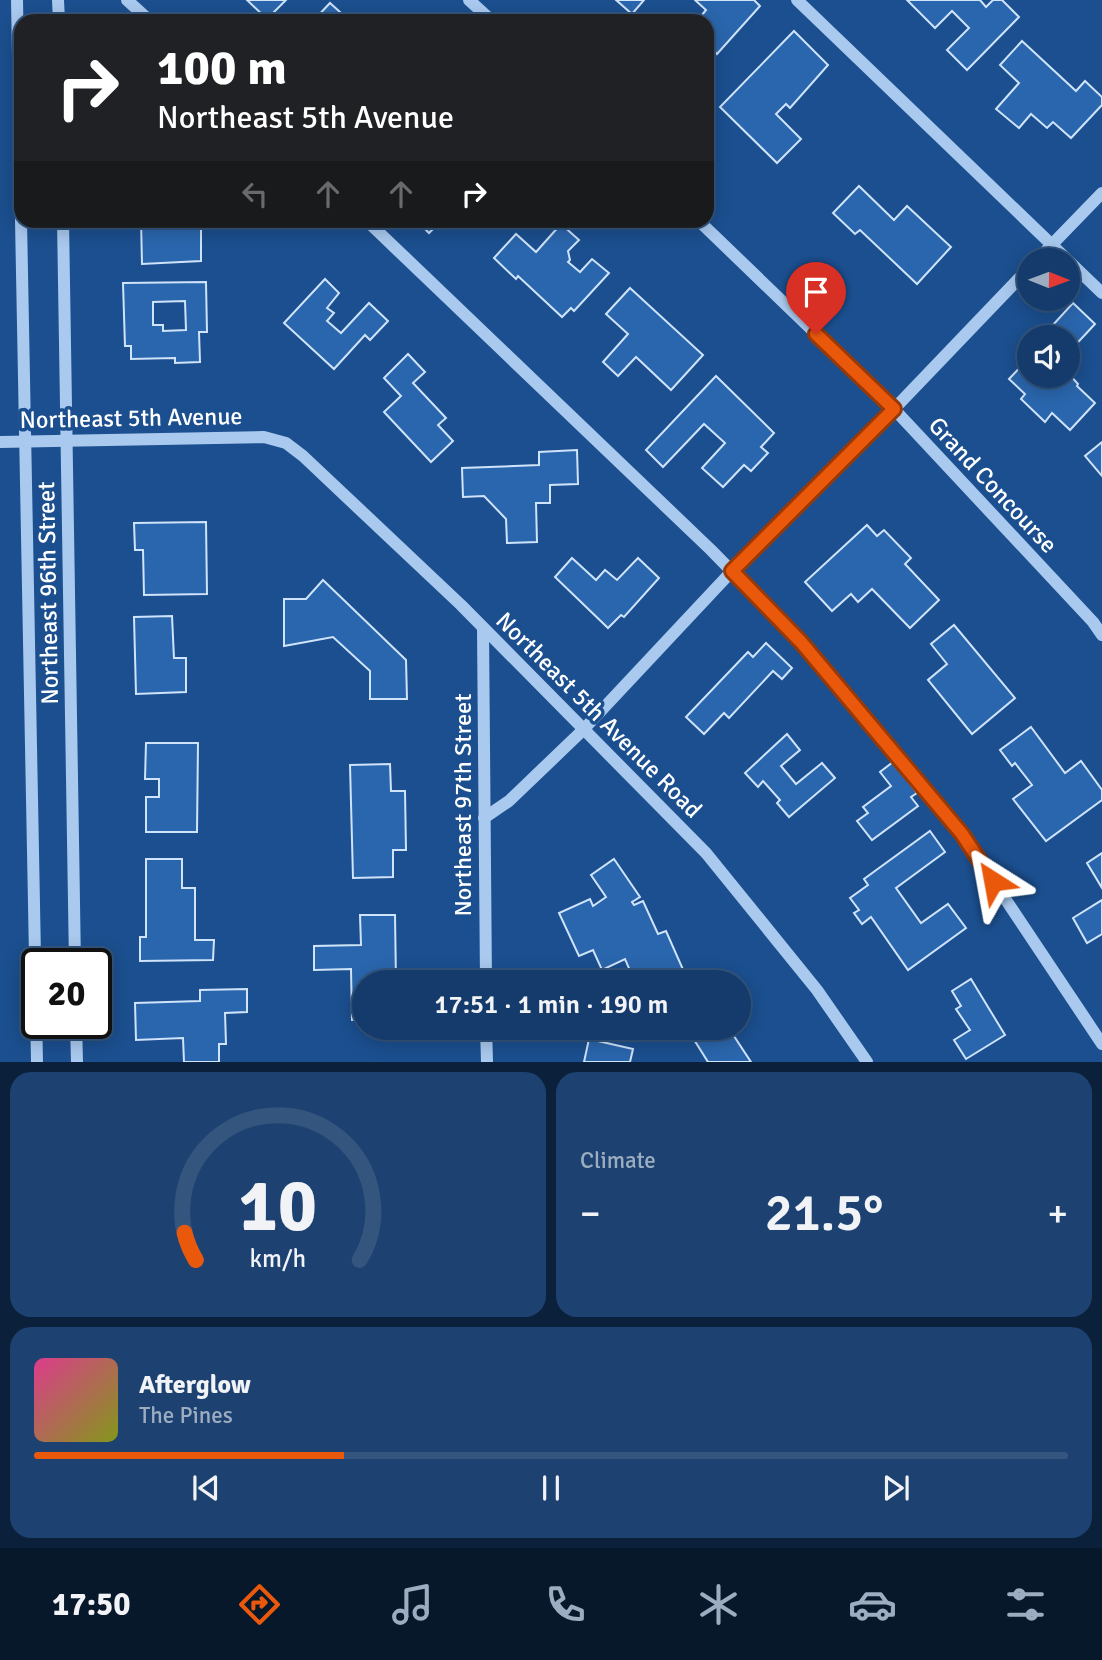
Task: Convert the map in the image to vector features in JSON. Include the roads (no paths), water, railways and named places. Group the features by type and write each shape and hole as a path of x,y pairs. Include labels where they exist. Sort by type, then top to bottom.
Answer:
{"street":[{"path":"127,0 142,14"},
{"path":"469,0 484,14"},
{"path":"797,0 1102,293"},
{"path":"1049,248 1102,192"},
{"name":"Northeast 96th Street","path":"21,228 37,1062"},
{"name":"Northeast 96th Street","path":"63,228 75,948"},
{"path":"374,228 732,571 801,642 962,834 1102,1044"},
{"name":"Grand Concourse","path":"706,228 894,409 1093,622 1102,635"},
{"path":"484,818 509,801 583,730 732,571 894,409 1017,281"},
{"name":"Northeast 5th Avenue","path":"0,442 264,437"},
{"name":"Northeast 5th Avenue Road","path":"264,437 286,443 303,456 483,628 706,853 817,990 867,1062"},
{"name":"Northeast 97th Street","path":"483,628 486,970"},
{"path":"76,1039 77,1062"},
{"path":"486,1040 486,1062"}]}
